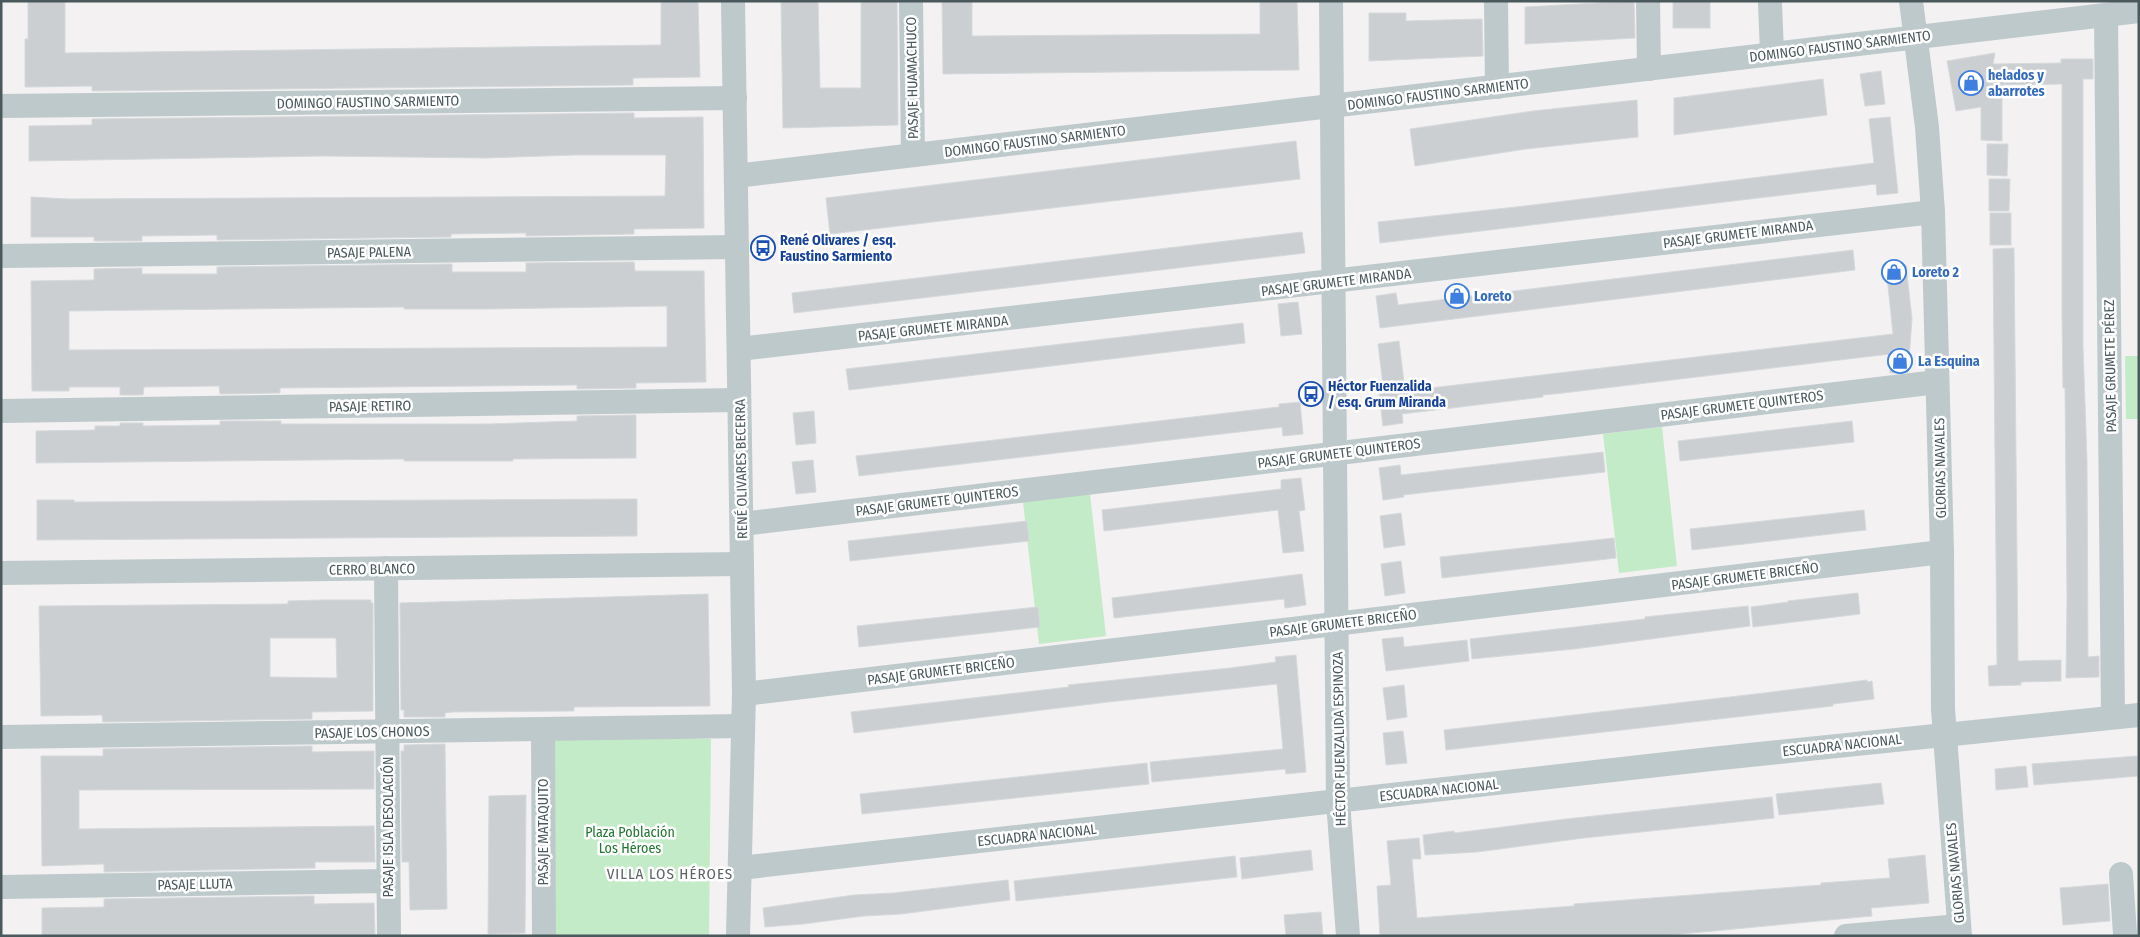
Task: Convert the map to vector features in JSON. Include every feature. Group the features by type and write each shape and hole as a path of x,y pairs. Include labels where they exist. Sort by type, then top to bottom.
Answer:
{"street":[{"name":"RENÉ OLIVARES BECERRA","path":"733,1 744,694 738,936"},
{"name":"PASAJE HUAMACHUCO","path":"912,1 913,155"},
{"name":"HÉCTOR FUENZALIDA ESPINOZA","path":"1331,1 1338,801 1348,936"},
{"path":"1496,1 1498,87"},
{"path":"1648,1 1649,69"},
{"name":"GLORIAS NAVALES","path":"1911,1 1927,127 1933,212 1942,552 1944,734 1960,931"},
{"path":"1770,4 1772,54"},
{"name":"DOMINGO FAUSTINO SARMIENTO","path":"736,176 2139,11"},
{"name":"PASAJE GRUMETE PÉREZ","path":"2106,15 2113,717"},
{"name":"DOMINGO FAUSTINO SARMIENTO","path":"1,106 735,98"},
{"name":"PASAJE GRUMETE MIRANDA","path":"739,350 1933,212"},
{"name":"PASAJE PALENA","path":"1,256 737,248"},
{"name":"PASAJE GRUMETE QUINTEROS","path":"742,524 1937,382"},
{"name":"PASAJE RETIRO","path":"1,411 740,400"},
{"name":"PASAJE GRUMETE BRICEÑO","path":"744,694 1942,552"},
{"name":"CERRO BLANCO","path":"1,573 742,564"},
{"name":"PASAJE ISLA DESOLACIÓN","path":"386,568 389,936"},
{"name":"ESCUADRA NACIONAL","path":"740,868 1944,734 2139,715"},
{"name":"PASAJE LOS CHONOS","path":"1,737 743,726"},
{"name":"PASAJE MATAQUITO","path":"542,729 544,936"},
{"path":"2121,874 2124,934"},
{"name":"PASAJE LLUTA","path":"1,887 388,881"},
{"path":"1846,936 1960,931"}],"green space":[{"path":"2125,356 2139,356 2139,419 2126,419"},
{"path":"1662,427 1677,566 1619,573 1603,434"},
{"path":"1090,494 1106,636 1039,644 1023,502"},
{"name":"Plaza Población Los Héroes","path":"559,736 711,739 709,936 551,936 550,744"}],"building":[{"path":"28,1 65,1 65,53 661,45 661,1 698,1 700,77 633,78 633,85 92,91 92,86 25,87 25,39 28,39"},
{"path":"781,1 818,1 820,88 861,88 861,1 897,1 898,125 783,128"},
{"path":"942,1 972,1 972,36 1260,34 1260,1 1297,1 1299,70 943,74"},
{"path":"1634,1 1635,38 1525,44 1525,7"},
{"path":"1673,1 1710,1 1710,28 1673,28"},
{"path":"1369,13 1406,13 1406,21 1482,19 1483,56 1369,61"},
{"path":"1995,53 1993,64 2061,63 2061,59 2093,59 2093,79 2083,79 2083,347 2087,461 2088,657 2099,656 2099,677 2066,678 2065,388 2063,388 2062,314 2062,84 2002,85 2002,141 1981,140 1981,107 1956,111 1947,61"},
{"path":"1881,71 1885,104 1865,106 1860,74"},
{"path":"1823,79 1827,115 1674,135 1674,98"},
{"path":"1637,100 1638,137 1526,149 1415,166 1410,129 1533,111"},
{"path":"634,113 634,118 703,117 704,228 634,229 634,234 526,236 526,233 451,234 451,237 217,240 217,235 142,236 142,241 94,241 94,237 31,237 31,197 68,199 665,196 666,155 574,155 486,158 324,156 29,161 29,126 92,125 92,119"},
{"path":"1890,117 1898,193 1877,195 1876,184 1380,243 1378,222 1874,163 1869,119"},
{"path":"1296,141 1300,179 830,234 826,198"},
{"path":"1987,144 2008,144 2007,176 1987,175"},
{"path":"1989,179 2010,179 2009,211 1989,211"},
{"path":"1990,213 2011,213 2011,245 1990,245"},
{"path":"1302,232 1305,253 794,313 792,293"},
{"path":"2014,248 2018,661 2061,660 2061,681 2021,682 2021,685 1989,686 1988,666 1997,665 1993,249"},
{"path":"1853,250 1855,270 1380,328 1376,296 1396,293 1398,305"},
{"path":"634,262 635,271 704,271 706,382 636,383 636,388 577,389 577,385 280,388 280,393 220,394 219,386 144,387 143,395 120,395 120,387 69,387 69,391 32,391 31,281 94,280 94,269 142,268 142,274 217,274 217,267 452,264 452,272 526,272 526,263","holes":["667,306 667,347 69,350 69,311 404,307 404,309 489,309"]},
{"path":"1906,265 1912,319 1908,372 1890,373 1890,354 1543,395 1543,397 1402,414 1403,423 1383,426 1379,394 1384,393 1378,344 1399,341 1405,391 1893,334 1886,267"},
{"path":"1298,302 1302,334 1281,336 1278,304"},
{"path":"1243,323 1245,343 849,390 846,369"},
{"path":"1300,402 1303,434 1283,436 1282,427 859,476 856,456 1279,407 1279,404"},
{"path":"814,411 816,443 796,445 793,413"},
{"path":"636,415 636,458 513,459 513,461 404,461 404,459 36,463 36,431 95,430 95,426 120,426 120,423 143,423 143,426 220,425 220,421 281,421 281,424 489,424 577,421 577,416"},
{"path":"1852,421 1854,442 1680,461 1678,441"},
{"path":"1603,452 1605,472 1403,495 1404,497 1383,500 1379,468 1400,465 1401,475"},
{"path":"813,460 816,492 796,494 792,462"},
{"path":"1301,478 1305,510 1299,511 1304,551 1283,553 1278,510 1104,531 1102,510 1281,489 1281,480"},
{"path":"637,499 637,536 37,540 37,500 74,500 74,502"},
{"path":"1864,510 1866,530 1692,550 1690,529"},
{"path":"1401,513 1405,545 1384,548 1380,516"},
{"path":"1027,521 1029,541 850,561 848,541"},
{"path":"1614,538 1616,558 1442,578 1440,557"},
{"path":"1401,561 1405,593 1385,596 1381,564"},
{"path":"1302,574 1306,605 1285,608 1284,599 1114,618 1112,598"},
{"path":"1858,593 1860,614 1753,627 1751,607"},
{"path":"708,594 710,706 574,707 574,711 452,712 445,713 445,717 404,717 404,710 401,710 400,603"},
{"path":"371,600 371,603 373,603 373,711 312,712 312,719 103,722 102,715 41,716 39,606 288,604 288,601","holes":["270,638 336,638 337,678 270,677"]},
{"path":"1748,606 1750,626 1574,649 1472,659 1470,639"},
{"path":"1038,607 1040,627 859,647 857,626"},
{"path":"1403,637 1404,647 1467,640 1469,661 1386,671 1382,639"},
{"path":"1296,655 1306,772 1286,774 1285,769 1152,782 1150,762 1283,749 1277,684 1108,702 854,733 851,712 1069,687 1068,685 1230,668 1276,662 1275,657"},
{"path":"1867,680 1867,682 1872,681 1874,699 1833,704 1833,706 1446,750 1444,730"},
{"path":"1404,685 1407,717 1387,720 1383,688"},
{"path":"1403,731 1407,763 1386,765 1383,733"},
{"path":"445,744 447,909 410,910 409,862 402,862 401,751 404,751 404,745"},
{"path":"312,746 312,752 374,751 374,789 79,790 79,829 374,826 375,862 315,862 315,868 104,872 104,864 42,866 41,756 103,756 103,749"},
{"path":"2137,756 2138,776 2034,785 2032,764"},
{"path":"1147,763 1149,784 862,814 860,794"},
{"path":"2026,766 2028,787 1996,790 1995,769"},
{"path":"1881,783 1884,804 1779,815 1776,794"},
{"path":"526,795 525,933 488,934 489,796"},
{"path":"1772,797 1774,818 1584,838 1477,852 1425,855 1423,835"},
{"path":"1419,838 1421,859 1412,859 1417,918 1890,878 1888,859 1925,855 1929,903 1871,908 1872,916 1660,936 1380,936 1377,886 1391,885 1387,841"},
{"path":"1311,850 1313,870 1242,879 1240,858"},
{"path":"1235,856 1237,877 1016,901 1014,881"},
{"path":"1008,880 1010,900 901,914 864,916 765,927 763,908 854,895 894,893"},
{"path":"2108,884 2110,921 2063,925 2060,888"},
{"path":"314,896 314,904 374,903 375,936 42,936 42,908 104,907 104,899"},
{"path":"1321,912 1323,936 1286,936 1284,915"}],"place":[{"name":"helados y abarrotes","path":"1971,83"},
{"name":"René Olivares / esq. Faustino Sarmiento","path":"763,248"},
{"name":"Loreto 2","path":"1894,272"},
{"name":"Loreto","path":"1457,296"},
{"name":"La Esquina","path":"1900,361"},
{"name":"Héctor Fuenzalida / esq. Grum Miranda","path":"1311,394"}],"district":[{"name":"VILLA LOS HÉROES","path":"670,874"}]}
